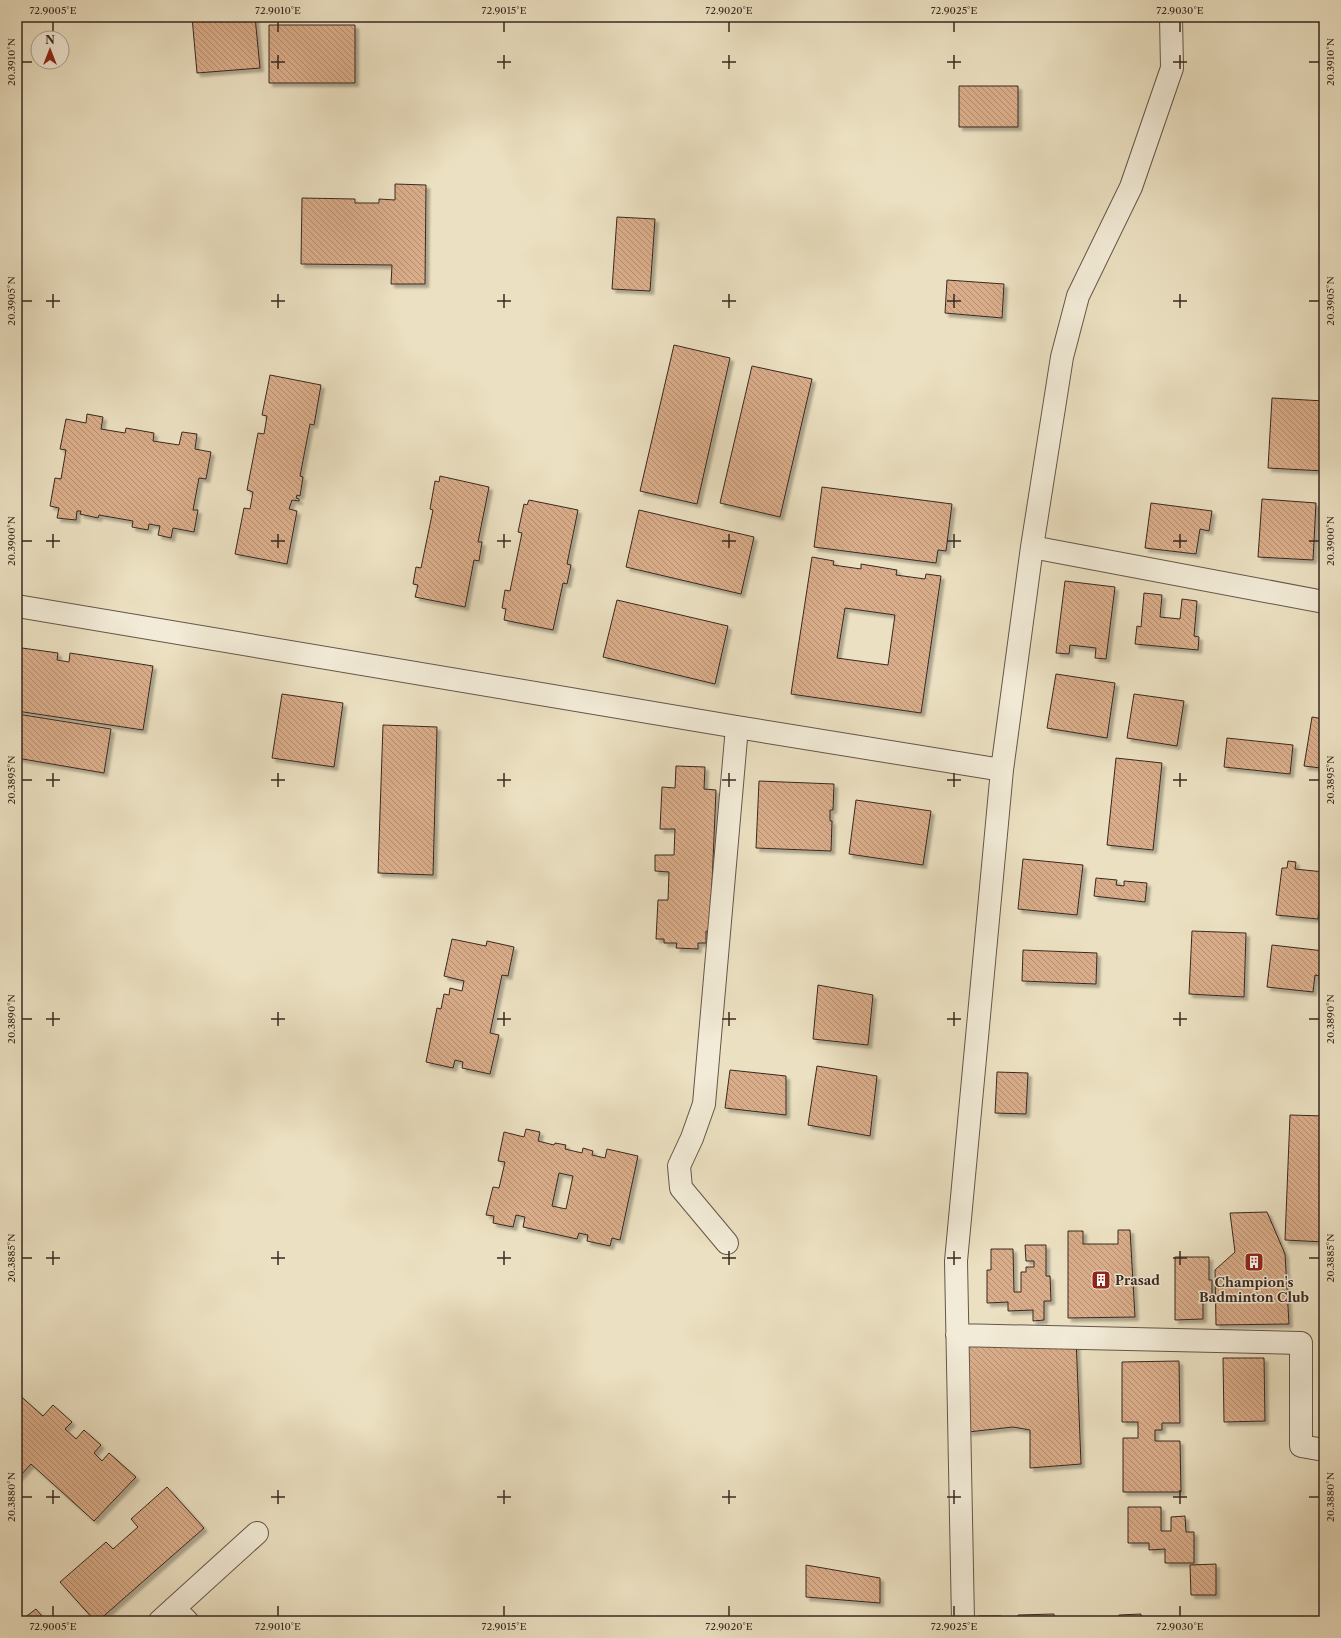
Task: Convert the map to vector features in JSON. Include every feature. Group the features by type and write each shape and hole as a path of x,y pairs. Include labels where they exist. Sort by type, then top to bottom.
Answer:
{"street":[{"path":"963,1621 956,1261 1002,770 1032,547 1062,357 1078,296 1131,187 1172,68 1171,17"},
{"path":"1032,547 1324,602"},
{"path":"17,606 1002,770"},
{"path":"727,1243 681,1188 679,1166 692,1138 704,1104 737,727"},
{"path":"957,1335 1301,1343 1301,1446 1324,1450"},
{"path":"174,1617 257,1533"}],"building":[{"path":"192,17 255,17 260,68 197,73"},
{"path":"269,25 355,25 355,83 269,83"},
{"path":"959,86 1018,86 1018,127 959,127"},
{"path":"395,184 426,185 425,284 391,284 392,265 301,264 302,198 355,199 355,203 379,203 379,199 395,200"},
{"path":"617,217 655,219 650,291 612,289"},
{"path":"947,280 1004,284 1002,318 945,313"},
{"path":"674,345 730,358 697,504 640,491"},
{"path":"752,366 812,379 780,517 720,503"},
{"path":"270,375 321,385 314,425 310,424 300,476 303,477 300,496 297,495 296,498 299,499 299,501 292,500 289,509 297,511 287,564 235,554 244,508 250,509 253,492 247,490 258,433 264,434 267,416 262,415"},
{"path":"1272,398 1324,401 1324,471 1268,468"},
{"path":"87,414 103,417 101,429 125,433 126,428 154,433 153,441 179,445 182,432 197,434 195,449 211,452 206,479 199,478 193,510 198,510 194,532 173,528 171,538 158,535 160,526 149,524 148,530 132,527 133,521 99,515 98,518 80,514 81,511 77,511 76,520 57,518 59,508 50,506 55,478 61,479 66,450 60,449 66,419 86,423"},
{"path":"440,476 489,487 478,542 482,542 479,561 474,560 465,607 415,597 418,585 413,584 416,567 421,568 433,510 430,509 435,481 439,482"},
{"path":"822,487 952,504 946,551 938,550 936,563 814,547"},
{"path":"1262,499 1316,503 1313,560 1258,557"},
{"path":"529,500 578,510 567,564 571,565 567,584 563,583 553,630 504,620 506,609 502,608 505,590 510,591 522,533 518,532 524,504 527,505"},
{"path":"1151,503 1212,511 1209,531 1200,529 1196,554 1145,548"},
{"path":"639,510 754,537 741,594 626,567"},
{"path":"812,557 834,561 833,565 861,569 861,564 897,570 896,575 925,579 926,574 941,576 921,713 791,694","holes":["845,608 895,615 888,665 837,658"]},
{"path":"1065,581 1115,587 1106,659 1095,658 1096,648 1070,645 1069,654 1056,653"},
{"path":"1144,593 1162,595 1160,617 1180,619 1182,599 1197,601 1194,636 1199,637 1198,650 1135,644 1137,626 1141,627"},
{"path":"617,600 728,626 715,684 603,657"},
{"path":"22,648 58,653 57,660 69,662 70,653 153,666 143,730 17,711 17,680"},
{"path":"1056,674 1115,683 1107,738 1047,728"},
{"path":"282,694 343,703 334,767 272,758"},
{"path":"1134,694 1184,701 1177,746 1127,738"},
{"path":"17,714 111,729 104,773 17,758"},
{"path":"1312,717 1324,719 1324,776 1320,775 1321,768 1304,766"},
{"path":"383,725 437,727 433,875 378,873"},
{"path":"1227,738 1293,745 1290,774 1224,767"},
{"path":"1116,758 1162,763 1153,850 1107,845"},
{"path":"676,766 705,767 704,789 716,790 710,931 706,931 706,943 698,943 698,949 676,948 677,943 664,943 664,939 656,939 658,900 668,900 669,872 655,871 655,855 674,855 675,829 660,829 662,787 675,788"},
{"path":"759,781 834,784 833,810 830,810 830,821 832,821 831,851 756,848"},
{"path":"856,800 931,811 923,865 849,854"},
{"path":"1023,859 1083,865 1077,915 1018,909"},
{"path":"1288,861 1296,862 1295,869 1324,872 1318,919 1276,915 1282,868 1287,868"},
{"path":"1096,878 1117,880 1116,885 1124,886 1124,881 1147,883 1145,902 1094,896"},
{"path":"1192,931 1246,933 1244,997 1189,994"},
{"path":"452,939 486,946 487,941 514,947 508,976 502,975 490,1033 499,1035 490,1074 462,1068 463,1062 455,1060 453,1068 426,1062 437,1008 441,1009 444,994 449,995 450,988 462,991 464,981 444,976"},
{"path":"1272,945 1324,951 1321,976 1315,975 1313,992 1267,987"},
{"path":"1023,950 1097,953 1096,984 1022,981"},
{"path":"818,985 873,995 868,1045 813,1039"},
{"path":"817,1066 877,1076 870,1136 808,1125"},
{"path":"730,1070 786,1076 786,1115 725,1108"},
{"path":"997,1072 1028,1073 1026,1114 995,1113"},
{"path":"1290,1115 1324,1116 1324,1242 1285,1240"},
{"path":"526,1129 540,1132 538,1141 554,1145 555,1143 566,1145 565,1149 582,1153 583,1148 593,1151 592,1155 605,1158 607,1149 638,1156 620,1240 612,1238 610,1246 587,1241 588,1235 579,1233 577,1239 523,1227 525,1217 516,1215 513,1227 493,1223 494,1216 486,1215 493,1187 499,1188 505,1162 498,1161 504,1132 524,1137","holes":["559,1173 573,1176 566,1209 552,1206"]},
{"name":"Champion's Badminton Club","path":"1267,1212 1285,1254 1289,1324 1216,1325 1215,1270 1235,1252 1230,1213"},
{"name":"Prasad","path":"1118,1230 1130,1230 1135,1317 1068,1318 1068,1231 1083,1231 1083,1244 1118,1244"},
{"path":"1025,1245 1046,1245 1046,1276 1050,1276 1051,1301 1044,1301 1044,1320 1033,1321 1033,1310 1008,1311 1008,1302 987,1303 987,1270 991,1270 991,1249 1013,1249 1014,1292 1021,1292 1021,1272 1026,1272 1026,1267 1034,1267 1034,1261 1026,1261"},
{"path":"1175,1257 1209,1257 1209,1280 1212,1280 1212,1297 1203,1297 1203,1319 1175,1320"},
{"path":"1076,1338 1081,1464 1030,1468 1030,1430 1013,1427 968,1432 966,1347"},
{"path":"1223,1358 1264,1358 1265,1421 1224,1422"},
{"path":"1179,1361 1180,1423 1162,1423 1162,1430 1155,1430 1155,1441 1180,1441 1181,1492 1123,1492 1123,1438 1138,1438 1138,1422 1122,1422 1122,1362"},
{"path":"17,1393 43,1416 53,1405 72,1422 65,1429 76,1439 84,1430 101,1445 94,1453 102,1461 109,1453 136,1477 94,1521 31,1464 19,1477 17,1475"},
{"path":"167,1487 204,1528 98,1621 95,1621 60,1582 106,1542 113,1549 138,1527 131,1519"},
{"path":"1128,1507 1161,1507 1161,1531 1171,1531 1171,1517 1185,1516 1186,1532 1194,1532 1194,1563 1165,1563 1165,1549 1149,1550 1149,1543 1128,1543"},
{"path":"1216,1564 1216,1595 1191,1595 1190,1565"},
{"path":"806,1565 880,1578 880,1603 806,1597"},
{"path":"36,1609 46,1621 20,1621"},
{"path":"1054,1614 1054,1621 1018,1621 1018,1615"},
{"path":"1141,1614 1141,1621 1119,1621 1119,1615"},
{"path":"979,1616 1001,1616 1002,1621 979,1621"}],"place":[{"name":"Champion's Badminton Club","path":"1254,1262"},
{"name":"Prasad","path":"1101,1280"}]}
